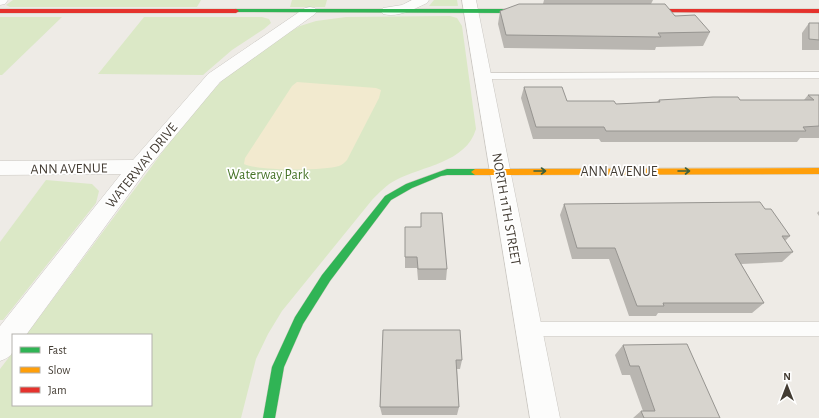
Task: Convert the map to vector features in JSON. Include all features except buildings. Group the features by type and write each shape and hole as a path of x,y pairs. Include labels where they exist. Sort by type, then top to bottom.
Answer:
{"street":[{"path":"388,11 406,8 422,0"},
{"path":"0,11 388,11 470,5 538,11"},
{"name":"NORTH 11TH STREET","path":"470,5 545,418"},
{"name":"WATERWAY DRIVE","path":"0,348 7,330 138,167 214,78 310,11"},
{"path":"633,11 819,11"},
{"name":"ANN AVENUE","path":"0,168 138,167"},
{"name":"ANN AVENUE","path":"268,418 277,369 289,339 307,305 388,198 405,186 419,180 447,172 819,171"}],"lane":[{"path":"483,76 819,75"},
{"path":"529,329 819,329"}],"green space":[{"path":"13,0 201,0 197,7 10,7 6,5"},
{"path":"292,0 327,0 325,7 290,7"},
{"path":"434,0 457,0 458,6 429,6"},
{"name":"Waterway Park","path":"450,16 457,18 462,26 476,129 471,140 463,149 453,156 442,162 406,175 392,182 372,200 282,311 268,334 256,359 241,418 0,418 0,369 12,353 12,406 152,406 152,334 27,334 187,119 229,73 284,35 300,26 316,21 346,17"},
{"path":"0,17 62,17 2,75 0,75"},
{"path":"144,17 262,17 269,19 271,23 232,50 203,75 98,74"},
{"path":"46,180 92,184 99,191 96,203 3,320 0,320 0,242"}],"sand":[{"path":"297,82 376,88 381,90 379,98 347,160 340,166 320,169 292,170 263,168 244,164 245,158 292,86"}],"traffic: fast":[{"path":"236,11 530,11"},
{"path":"269,418 278,367 299,321 326,278 388,198 409,186 439,174 447,172 475,172"}],"traffic: slow":[{"path":"475,172 819,171"}],"traffic: jam":[{"path":"0,11 236,11"},
{"path":"640,11 819,11"}]}
